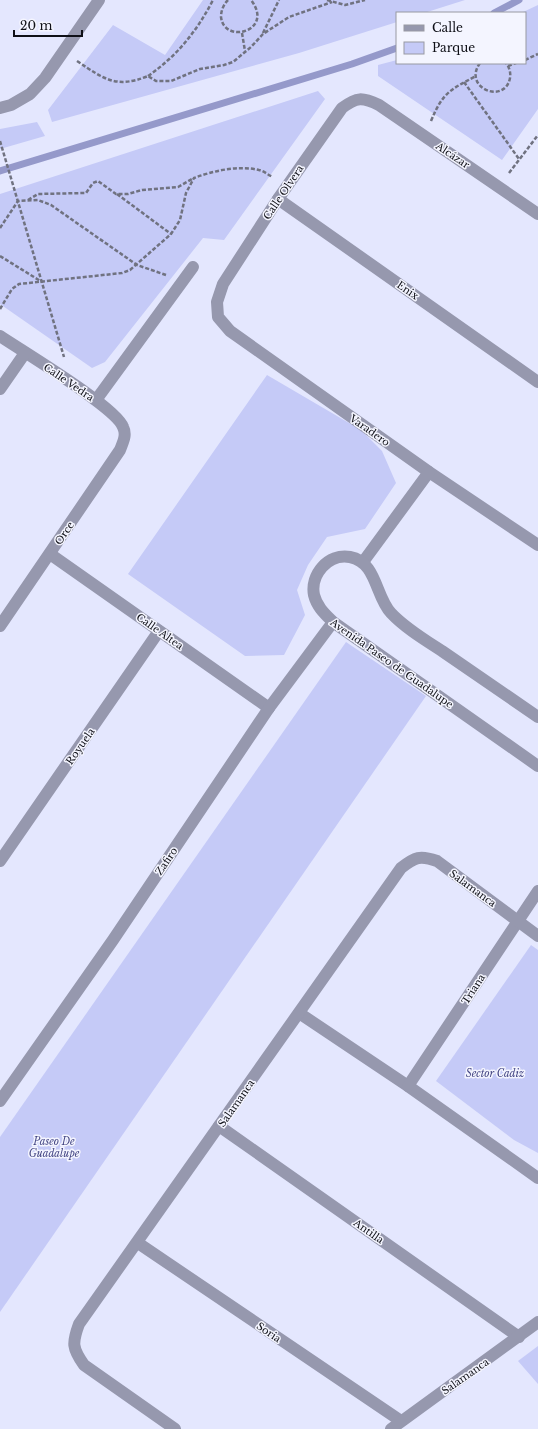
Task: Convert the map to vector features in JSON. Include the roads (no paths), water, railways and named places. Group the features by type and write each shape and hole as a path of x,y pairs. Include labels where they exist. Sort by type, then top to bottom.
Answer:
{"street":[{"path":"0,108 11,105 30,94 46,78 99,0"},
{"name":"Alcázar","path":"366,99 379,105 538,214"},
{"name":"Calle Olvera","path":"217,302 222,284 278,199 342,108 353,100 366,99"},
{"name":"Enix","path":"278,199 538,382"},
{"path":"96,400 192,267"},
{"name":"Varadero","path":"217,302 218,317 230,331 428,472 538,545"},
{"name":"Calle Vedra","path":"0,336 96,400 114,414 123,426 125,438"},
{"path":"0,389 25,353"},
{"name":"Orce","path":"0,626 120,450 125,438"},
{"path":"428,472 363,562 372,573 380,597 391,613 419,636 538,717"},
{"name":"Calle Altea","path":"50,554 269,708"},
{"name":"Avenida Paseo de Guadalupe","path":"363,562 349,557 334,558 322,566 315,578 314,595 321,611 333,622 538,766"},
{"name":"Zafiro","path":"0,1100 113,940 269,708 333,622"},
{"name":"Royuela","path":"0,861 159,632"},
{"name":"Salamanca","path":"175,1429 84,1365 75,1352 74,1339 79,1324 138,1243 401,868 412,859 425,857 437,861 538,936"},
{"name":"Triana","path":"408,1086 538,891"},
{"path":"299,1013 408,1086 538,1178"},
{"name":"Antilla","path":"219,1126 519,1337"},
{"name":"Soria","path":"138,1243 401,1421"},
{"name":"Salamanca","path":"391,1429 538,1322"}],"waterway":[{"path":"496,12 519,0"},
{"path":"0,171 352,64 396,48"}],"park label":[{"name":"Sector Cadiz","path":"495,1073"},
{"name":"Paseo De Guadalupe","path":"54,1146"}]}
